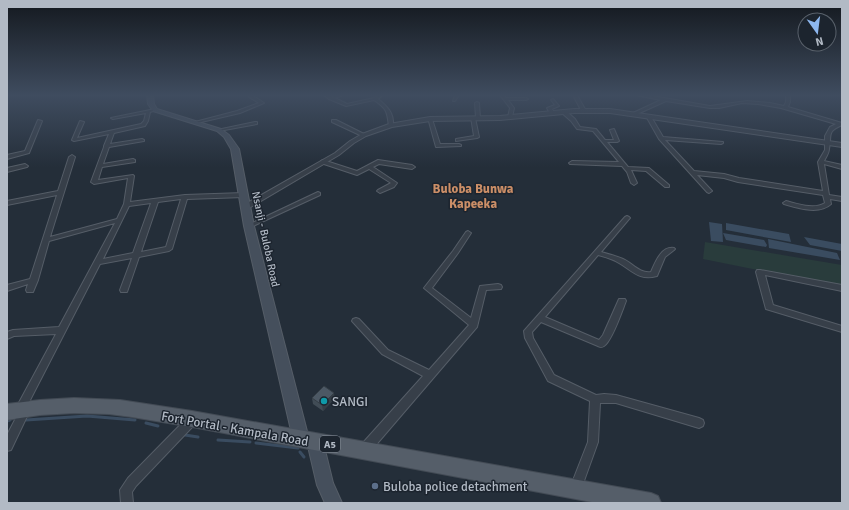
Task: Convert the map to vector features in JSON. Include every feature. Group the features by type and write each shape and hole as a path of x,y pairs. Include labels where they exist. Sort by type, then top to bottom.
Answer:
{"main road":[{"name":"Nsanji - Buloba Road","path":"184,119 219,130 227,136 235,149 249,226 308,440 325,485 334,503"},
{"name":"Fort Portal - Kampala Road","path":"17,410 62,406 98,406 192,419 651,503"}],"street":[{"path":"82,122 74,140 144,124 147,119"},
{"path":"197,122 210,119"},
{"path":"392,119 392,125"},
{"path":"430,119 438,146 478,137 476,119"},
{"path":"246,206 323,162 364,135 392,125 439,119"},
{"path":"572,119 579,128 593,129 625,166 634,183"},
{"path":"650,119 661,138 694,172 709,191"},
{"path":"667,119 842,145"},
{"path":"823,119 841,124"},
{"path":"7,157 27,152 40,121"},
{"path":"334,121 364,135"},
{"path":"219,130 255,123"},
{"path":"786,203 812,207 823,207 828,204 821,162 828,142 827,136 832,128 841,124"},
{"path":"604,141 618,141 612,130"},
{"path":"7,446 17,410 63,330 99,262 127,204 131,176 94,182 112,132"},
{"path":"661,138 721,143"},
{"path":"106,146 142,140"},
{"path":"30,290 72,157"},
{"path":"99,166 133,161"},
{"path":"323,162 355,173 362,172 378,162 412,167"},
{"path":"821,162 842,167"},
{"path":"572,163 625,166 647,169 667,186"},
{"path":"7,170 25,166"},
{"path":"370,167 394,183 392,186 380,191"},
{"path":"694,172 826,194 842,199"},
{"path":"7,203 61,192"},
{"path":"249,226 318,194"},
{"path":"127,204 185,197 244,195"},
{"path":"99,262 169,249 185,197"},
{"path":"124,290 155,201"},
{"path":"627,218 598,253 528,331 528,335 551,378 557,382 595,399 604,398 616,400 699,423"},
{"path":"46,240 120,220"},
{"path":"468,233 456,252 428,288 474,325"},
{"path":"598,253 619,260 631,268 649,276 654,274 662,256 672,249"},
{"path":"842,288 760,272 769,307 842,329"},
{"path":"7,288 34,280"},
{"path":"364,450 474,325 483,288 498,287"},
{"path":"540,318 601,344 608,336 622,301"},
{"path":"356,321 385,352 430,375"},
{"path":"7,336 13,333 63,330"},
{"path":"575,490 593,442 595,399"},
{"path":"127,503 126,490 132,482 192,419"}],"shaded area":[{"path":"705,242 842,265 842,287 703,259"}],"water":[{"path":"709,222 722,224 723,242 711,241"},
{"path":"726,223 789,234 791,242 726,230"},
{"path":"723,233 764,240 767,245 766,247 726,240"},
{"path":"804,237 842,244 842,251 810,245"},
{"path":"768,239 837,253 840,260 769,248"}],"building":[{"path":"324,386 334,393 322,405 312,398"}],"waterway":[{"path":"26,420 87,416 135,420"},
{"path":"146,423 158,426"},
{"path":"185,435 198,437"},
{"path":"218,440 250,442"},
{"path":"256,443 298,448"},
{"path":"300,452 304,457"}],"place":[{"name":"SANGI","path":"324,401"},
{"name":"Buloba police detachment","path":"375,486"}],"district":[{"name":"Buloba Bunwa Kapeeka","path":"473,196"}]}
